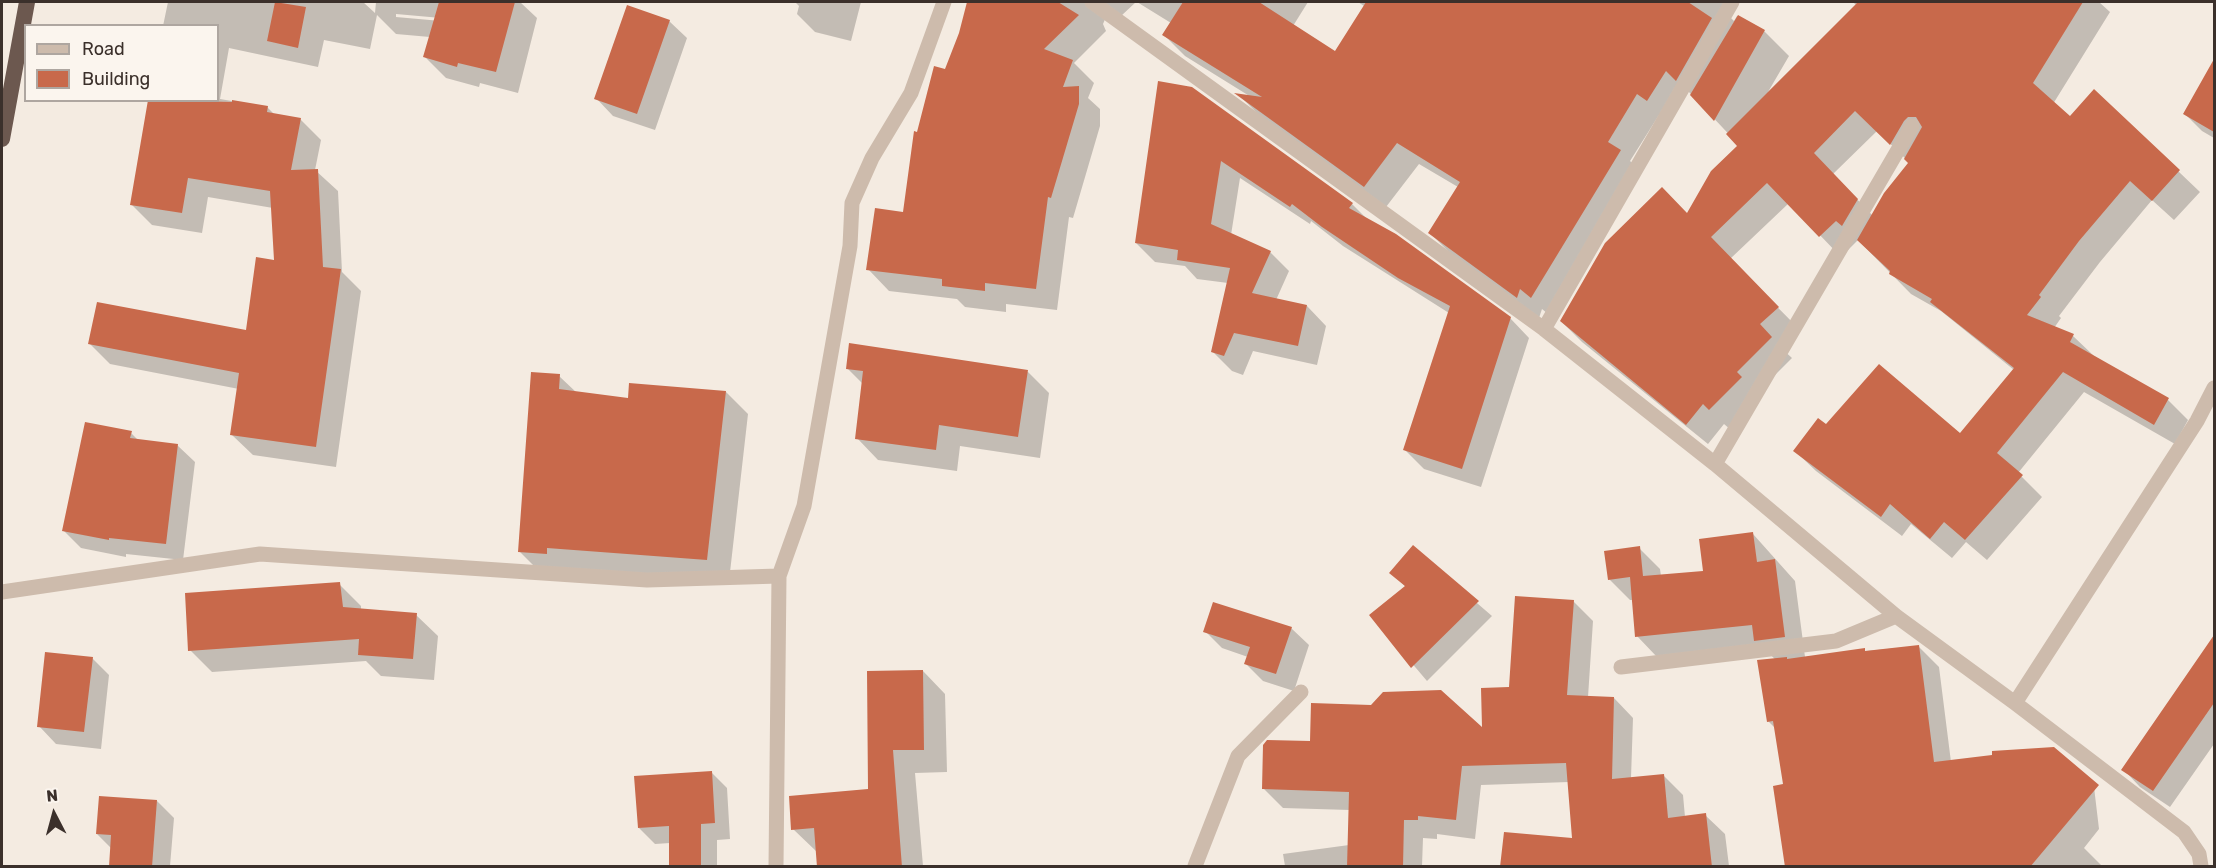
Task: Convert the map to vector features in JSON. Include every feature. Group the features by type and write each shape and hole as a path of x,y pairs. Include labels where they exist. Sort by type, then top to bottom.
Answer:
{"highway":[{"path":"2,139 27,2"}],"street":[{"path":"776,867 779,576 804,506 850,246 852,203 872,158 911,93 944,2"},
{"path":"1092,2 1544,329 1715,464 1896,616 2015,703 2184,832 2199,854 2201,867"},
{"path":"1544,329 1732,2"},
{"path":"1715,464 1912,126"},
{"path":"2015,703 2197,421 2214,388"},
{"path":"2,592 260,554 647,579 779,576"},
{"path":"1621,667 1836,641 1896,616"},
{"path":"1195,867 1238,756 1301,692"}],"building":[{"path":"275,2 306,7 298,48 267,41"},
{"path":"439,2 515,2 496,72 458,63 457,67 423,57"},
{"path":"967,2 1058,2 1079,15 1044,49 1073,60 1063,87 1079,86 1079,104 1051,198 1048,197 1036,289 985,283 985,291 942,286 942,279 866,270 875,208 903,212 914,131 917,132 934,66 945,69 959,33"},
{"path":"1183,2 1259,2 1335,51 1366,2 1688,2 1712,18 1676,81 1666,71 1647,101 1637,94 1608,142 1621,150 1531,298 1520,289 1517,298 1428,233 1460,182 1397,143 1364,187 1234,93 1262,97 1162,35"},
{"path":"1858,2 2083,2 2033,83 2070,116 2094,89 2180,170 2152,201 2130,181 2079,241 2027,315 2074,334 2070,342 2169,398 2154,425 2063,372 1997,453 2023,475 1965,540 1944,522 1930,539 1890,504 1881,517 1793,451 1818,418 1826,424 1879,364 1960,433 2014,368 1930,302 1932,299 1889,274 1890,271 1857,240 1884,193 1908,163 1904,159 1922,127 1916,117 1908,117 1904,121 1890,145 1855,111 1814,153 1858,199 1842,226 1836,221 1819,237 1767,183 1711,237 1779,307 1760,324 1772,337 1737,372 1742,377 1709,410 1703,404 1686,425 1560,321 1605,243 1662,187 1687,213 1711,171 1737,146 1726,134"},
{"path":"627,5 670,20 637,114 594,99"},
{"path":"1738,15 1765,30 1714,121 1690,95"},
{"path":"2214,59 2214,132 2183,114"},
{"path":"1158,81 1192,87 1353,203 1349,208 1396,234 1511,317 1462,469 1403,450 1450,306 1398,278 1292,204 1290,207 1221,161 1211,224 1271,251 1252,293 1307,305 1298,346 1234,333 1224,356 1211,352 1230,268 1177,260 1178,250 1135,243"},
{"path":"232,100 268,106 267,112 301,118 291,170 318,169 323,267 341,269 316,447 230,435 239,373 88,344 97,302 246,330 256,257 274,260 270,191 188,178 182,213 130,205 148,102 232,102"},
{"path":"849,343 1028,370 1018,437 939,425 936,450 855,439 863,371 846,369"},
{"path":"531,372 560,374 559,389 628,398 629,383 726,391 707,560 547,548 547,554 518,552"},
{"path":"85,422 132,431 130,438 178,444 166,544 109,538 109,540 62,531"},
{"path":"1753,532 1757,562 1775,559 1785,637 1754,641 1752,625 1635,637 1630,577 1608,580 1604,551 1640,546 1643,576 1703,571 1699,539"},
{"path":"1413,545 1479,601 1411,668 1369,615 1405,586 1389,573"},
{"path":"340,582 343,607 417,613 413,659 358,655 359,639 188,651 185,593"},
{"path":"1515,596 1574,600 1567,695 1614,697 1612,779 1664,774 1668,818 1706,813 1712,867 1500,867 1504,832 1572,838 1566,763 1462,766 1456,820 1418,816 1418,820 1404,820 1403,867 1347,867 1349,792 1262,789 1263,745 1267,740 1310,741 1311,703 1371,705 1383,692 1441,690 1482,727 1481,688 1509,687"},
{"path":"1213,602 1292,627 1276,674 1244,664 1250,647 1203,632"},
{"path":"2214,635 2214,703 2153,791 2121,770"},
{"path":"1919,645 1934,762 1992,755 1992,751 2054,747 2099,785 2030,867 1785,867 1773,786 1783,784 1773,721 1767,722 1757,660 1787,657 1787,659 1865,648 1865,651"},
{"path":"45,652 93,657 84,732 37,727"},
{"path":"923,670 924,750 893,750 902,867 817,867 814,828 791,830 789,796 868,789 867,671"},
{"path":"712,771 715,823 701,824 701,867 669,867 669,826 638,828 634,776"},
{"path":"99,796 157,800 152,867 109,867 111,835 96,834"}]}
